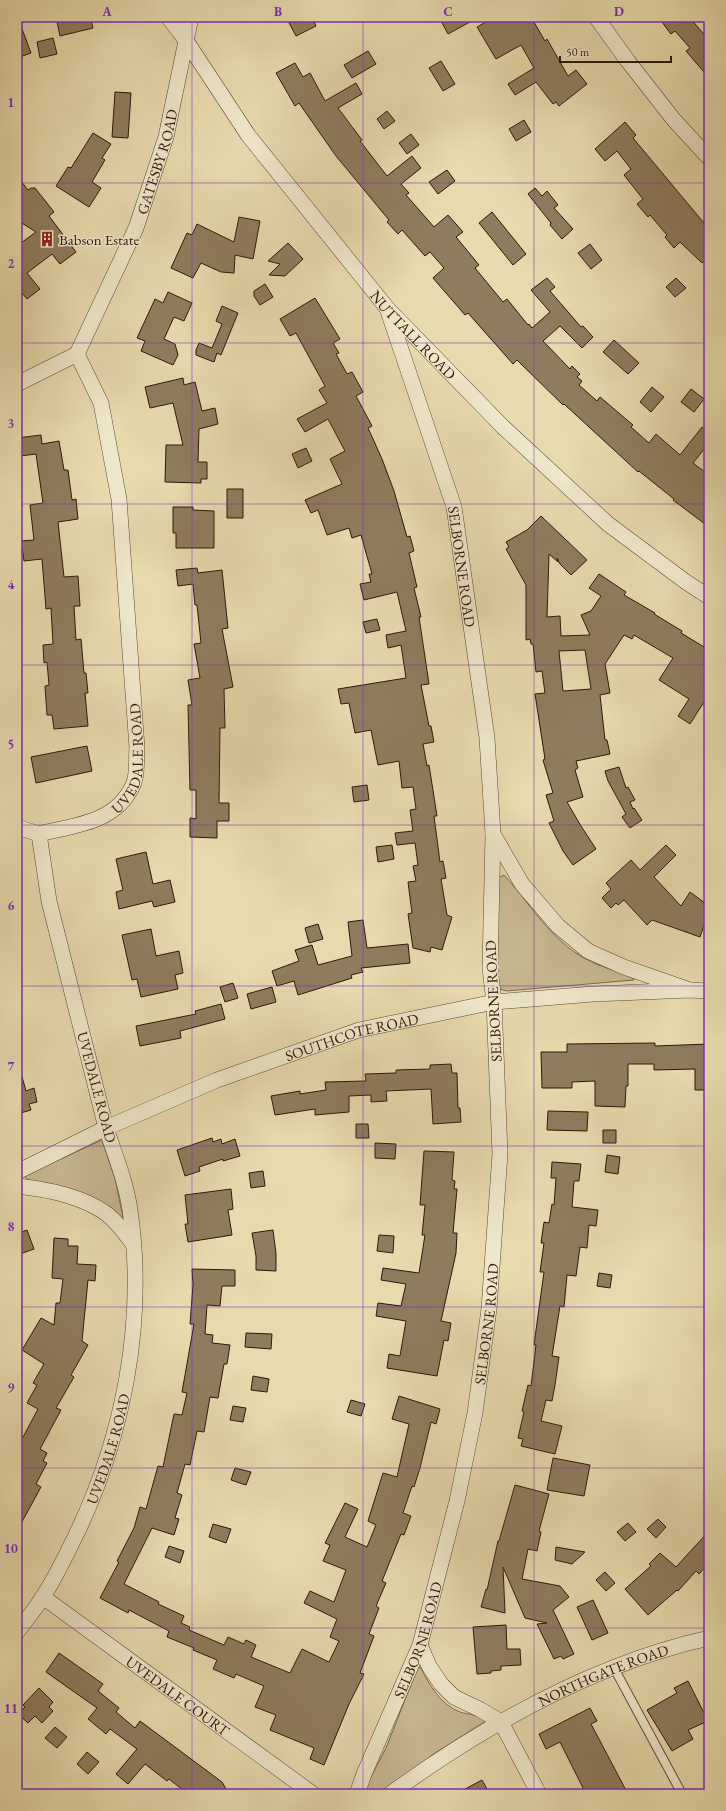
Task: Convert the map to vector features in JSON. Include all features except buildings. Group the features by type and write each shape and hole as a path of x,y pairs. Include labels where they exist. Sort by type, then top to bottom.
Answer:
{"street":[{"path":"168,17 187,42"},
{"path":"187,42 191,17"},
{"path":"596,17 627,60 674,120 709,158"},
{"name":"NUTTALL ROAD","path":"187,42 248,135 387,308 502,427 608,524 686,582 709,596"},
{"name":"GATESBY ROAD","path":"76,354 136,228 166,137 187,42"},
{"name":"SELBORNE ROAD","path":"357,1794 364,1774 420,1645 457,1501 476,1413 489,1309 500,1154 494,1002 490,968 493,834 487,738 454,507 387,308"},
{"path":"17,384 76,354"},
{"name":"UVEDALE ROAD","path":"17,1632 43,1597 64,1560 88,1511 108,1455 118,1419 133,1345 136,1300 130,1209 118,1164 106,1128 49,901 39,834 96,820 119,807 134,784 137,748 119,499 101,404 76,354"},
{"path":"17,827 39,834"},
{"name":"SELBORNE ROAD","path":"493,834 522,884 558,926 588,952 624,967 690,990"},
{"name":"SOUTHCOTE ROAD","path":"17,1172 106,1128 217,1080 359,1030 494,1002 593,994 690,990 709,991"},
{"path":"17,1186 65,1196 88,1204 105,1213 121,1228 133,1246"},
{"name":"UVEDALE COURT","path":"43,1597 313,1794"},
{"path":"689,1642 709,1625"},
{"name":"NORTHGATE ROAD","path":"390,1794 431,1764 501,1722 599,1673 689,1642 709,1638"},
{"path":"420,1645 429,1666 441,1684 454,1698 481,1710 501,1722 539,1794"}],"lane":[{"path":"614,1668 682,1794"}],"shaded area":[{"path":"504,875 542,921 573,951 591,962 632,977 634,980 506,991 500,989 496,978 499,880 500,877"},
{"path":"102,1140 115,1179 124,1222 25,1177 28,1174"},
{"path":"418,1667 421,1668 436,1694 447,1705 460,1712 478,1716 486,1721 432,1755 382,1794 362,1794 386,1748"}],"place":[{"name":"Babson Estate","path":"47,239"}]}
